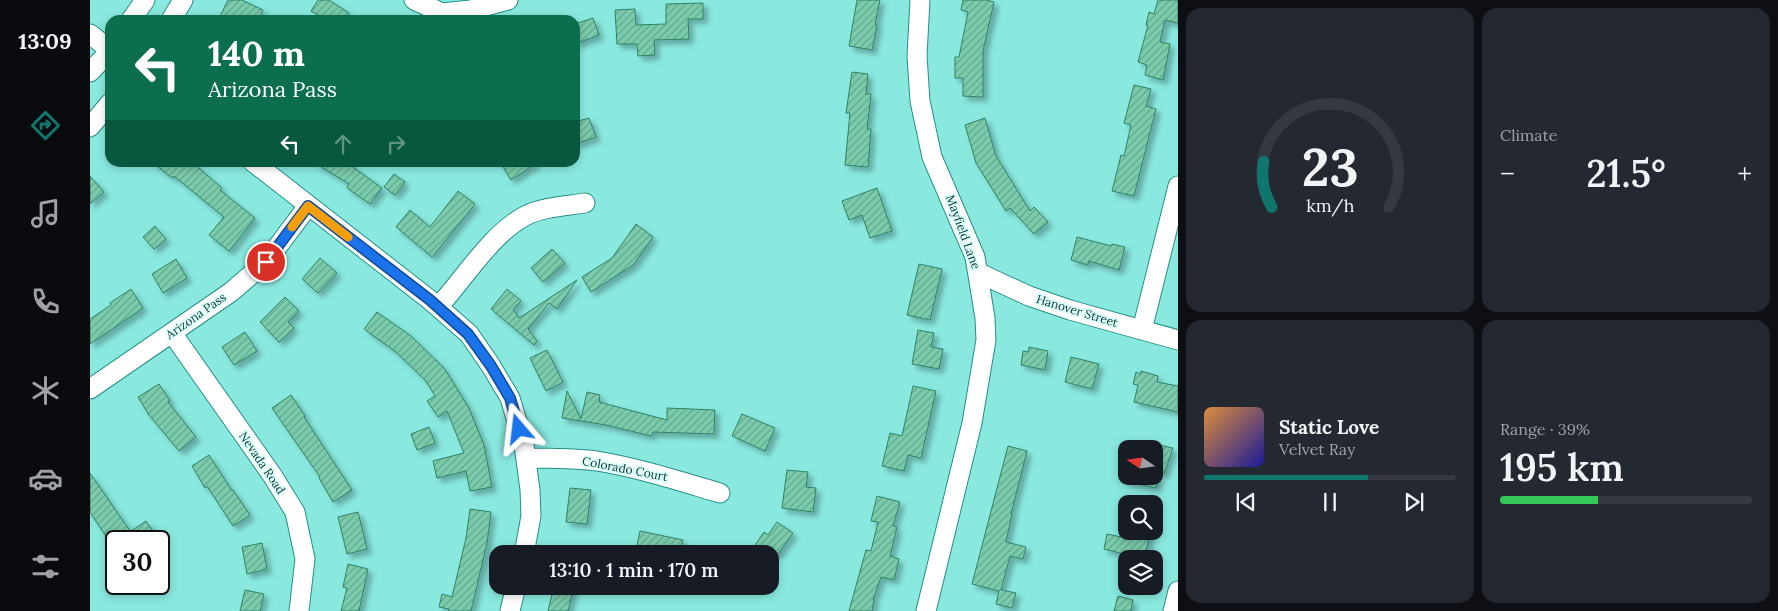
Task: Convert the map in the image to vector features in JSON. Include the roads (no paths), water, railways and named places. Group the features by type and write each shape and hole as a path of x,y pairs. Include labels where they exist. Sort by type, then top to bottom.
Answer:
{"street":[{"path":"134,15 145,0"},
{"path":"174,15 183,0"},
{"path":"414,0 442,13 471,10 508,0"},
{"name":"Mayfield Lane","path":"920,0 917,56 920,101 932,156 972,248 979,273 986,318 986,340 971,432 926,611"},
{"path":"90,34 105,46"},
{"path":"90,72 105,56"},
{"path":"90,127 105,109"},
{"path":"259,167 438,307 468,334 510,398 527,458 531,516 526,545"},
{"path":"1142,330 1178,186"},
{"path":"438,307 495,239 524,216 585,203"},
{"name":"Arizona Pass","path":"90,389 231,292 266,262 308,206"},
{"name":"Hanover Street","path":"979,273 1029,296 1070,310 1178,340"},
{"name":"Nevada Road","path":"172,333 272,475 295,512 305,559 299,611"},
{"name":"Colorado Court","path":"527,458 596,461 674,479 720,493"},
{"path":"1173,611 1178,591"},
{"path":"510,611 514,595"}]}
